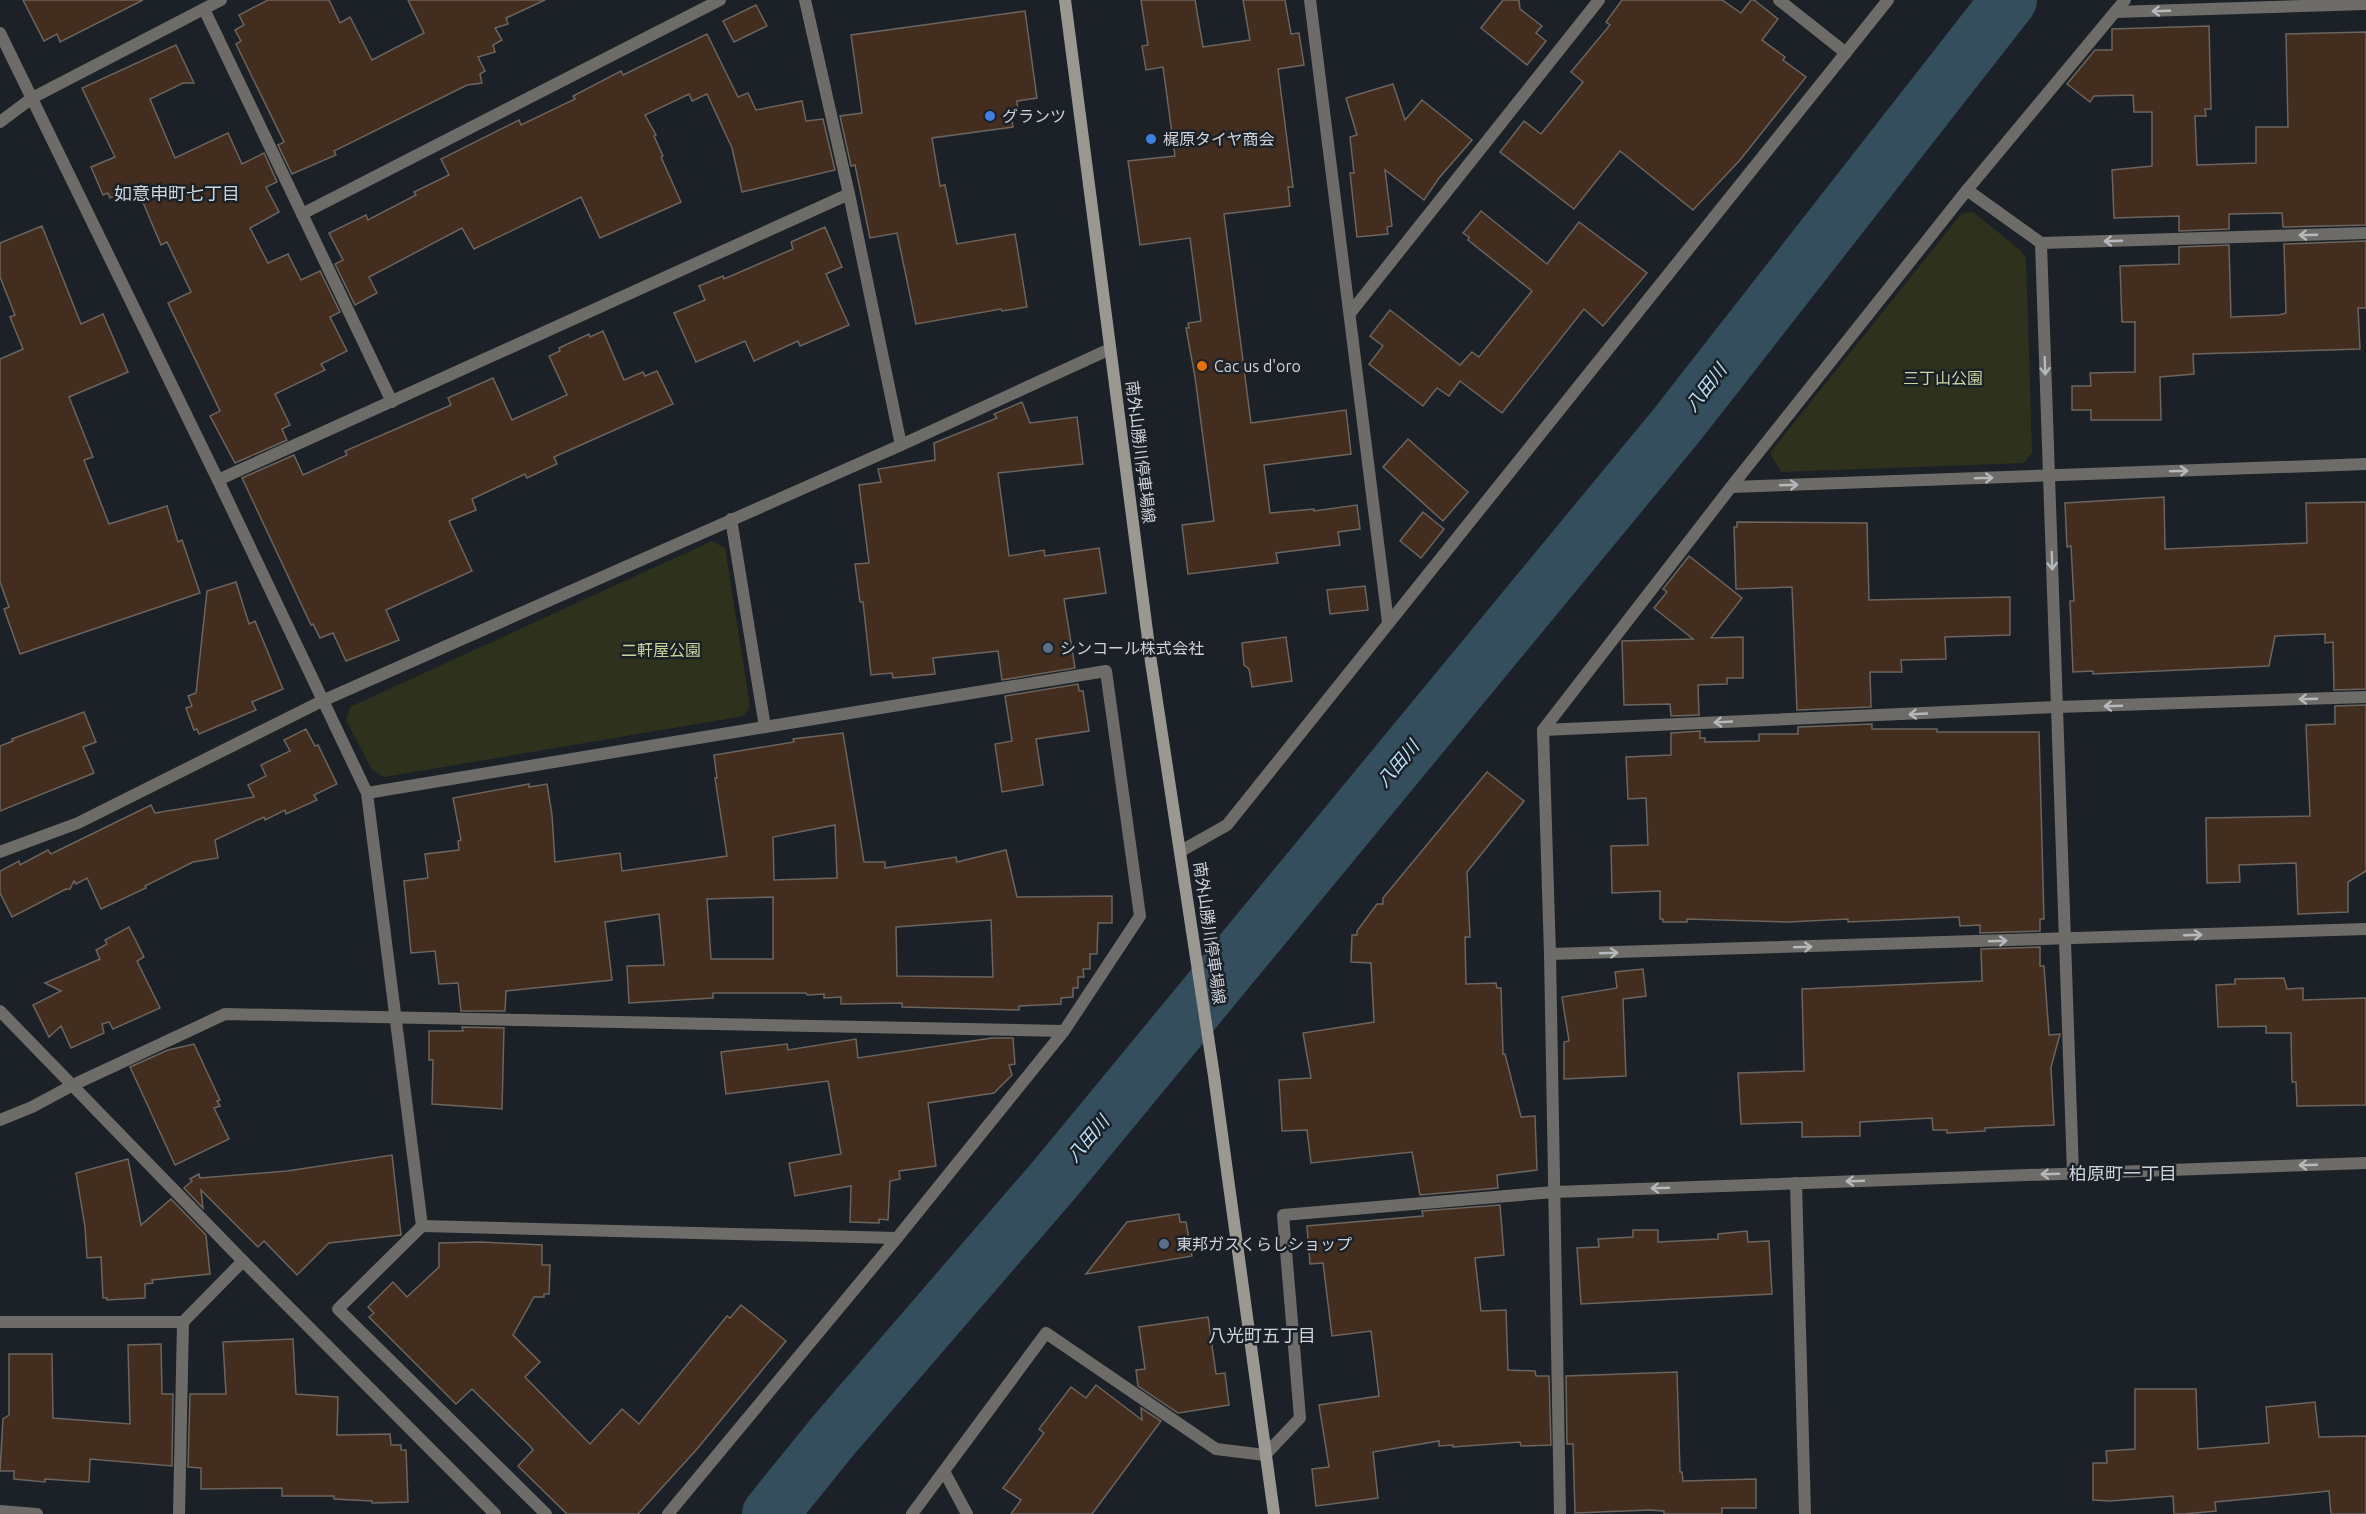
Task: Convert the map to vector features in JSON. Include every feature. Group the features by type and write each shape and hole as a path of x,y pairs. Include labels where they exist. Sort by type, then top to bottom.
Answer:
{"main road":[{"name":"南外山勝川停車場線","path":"1065,0 1152,662 1214,1076 1274,1514"}],"street":[{"path":"0,122 32,98 221,0"},
{"path":"302,214 720,0"},
{"path":"805,0 849,194 901,445"},
{"path":"1310,0 1351,312 1388,622"},
{"path":"1351,312 1599,0"},
{"path":"1779,0 1846,53"},
{"path":"1181,851 1227,825 1888,0"},
{"path":"1560,1514 1550,954 1543,730 1731,487 1967,190 2125,0"},
{"path":"2115,12 2366,4"},
{"path":"204,9 392,402"},
{"path":"0,33 218,480 367,793 422,1226"},
{"path":"1967,190 2041,243 2366,233"},
{"path":"218,480 849,194"},
{"path":"2041,243 2073,1173"},
{"path":"0,852 78,823 322,701 901,445 1110,349"},
{"path":"1731,487 2366,464"},
{"path":"731,519 765,727"},
{"path":"367,793 1106,671 1140,916 1064,1031 897,1238 668,1514"},
{"path":"1543,730 2057,707 2366,697"},
{"path":"1550,954 2366,929"},
{"path":"0,1011 243,1261 495,1514"},
{"path":"0,1120 32,1107 73,1085 225,1014 1064,1031"},
{"path":"912,1514 1046,1332 1216,1449 1265,1455 1300,1418 1282,1215 1554,1192 2366,1163"},
{"path":"1796,1184 1805,1514"},
{"path":"546,1514 338,1309 422,1226 897,1238"},
{"path":"179,1514 183,1322 243,1261"},
{"path":"0,1322 183,1322"},
{"path":"944,1471 967,1514"},
{"path":"0,1511 37,1514"}],"green space":[{"name":"三丁山公園","path":"1973,212 2020,250 2026,258 2032,453 2024,463 1781,472 1770,453 1962,213"},
{"name":"二軒屋公園","path":"712,541 725,548 750,706 744,716 384,777 372,770 346,720 350,707"}],"building":[{"path":"23,0 143,0 60,42 57,34 44,41"},
{"path":"268,0 329,0 340,23 350,17 372,60 424,33 408,0 545,0 506,18 508,24 495,28 502,40 493,45 495,52 478,57 485,71 480,74 482,83 467,85 334,151 336,155 292,174 278,145 284,142 236,44 241,41 235,30 244,25 239,15"},
{"path":"1141,0 1195,0 1203,47 1250,40 1243,0 1285,0 1291,34 1299,33 1304,65 1278,69 1293,187 1288,187 1290,206 1224,214 1251,423 1346,410 1351,454 1264,465 1270,513 1314,509 1314,511 1357,505 1360,529 1338,532 1340,545 1276,553 1278,563 1188,574 1182,525 1214,521 1195,377 1186,328 1189,328 1188,323 1201,321 1190,238 1140,245 1128,161 1175,156 1163,67 1146,70 1142,46 1148,45"},
{"path":"1503,0 1519,0 1520,9 1542,26 1536,33 1546,41 1527,65 1481,28"},
{"path":"1622,0 1722,0 1741,13 1751,0 1754,0 1778,19 1762,40 1806,77 1740,160 1693,210 1620,151 1574,209 1500,152 1524,121 1541,134 1583,82 1571,72 1610,25 1606,22"},
{"path":"756,5 767,26 734,42 723,21"},
{"path":"1025,11 1037,98 1017,101 1018,113 1011,114 1013,127 932,138 940,186 945,185 957,244 1015,234 1027,307 1002,311 1001,309 916,324 897,233 870,238 855,165 851,166 840,116 862,113 851,35"},
{"path":"2209,26 2211,109 2205,109 2206,116 2195,116 2197,165 2256,163 2256,127 2288,127 2286,34 2366,32 2366,225 2283,227 2282,213 2229,214 2229,229 2179,231 2179,216 2114,218 2112,170 2152,166 2152,112 2134,112 2133,95 2094,96 2090,102 2067,84 2095,50 2112,50 2112,29"},
{"path":"707,34 738,97 748,93 756,110 802,101 806,121 823,119 835,170 742,192 732,148 707,94 692,101 689,94 645,115 656,135 654,136 663,156 661,157 681,202 600,238 581,197 474,249 462,228 369,277 377,293 355,305 335,264 343,260 329,233 366,215 368,220 416,195 414,192 449,175 441,159 519,120 521,125 575,99 573,96 621,71 623,75"},
{"path":"176,45 194,83 183,83 150,99 175,158 228,133 242,164 264,153 277,182 266,187 279,212 250,228 268,263 288,254 301,280 320,271 340,312 330,317 347,351 321,364 325,370 275,394 290,425 282,429 287,440 235,463 210,416 220,411 168,303 191,292 167,242 161,245 136,186 110,198 108,193 103,195 91,167 115,157 82,88"},
{"path":"1393,84 1405,120 1422,100 1472,140 1439,178 1424,200 1385,170 1392,226 1387,227 1388,234 1357,237 1350,173 1354,173 1350,137 1357,135 1346,98"},
{"path":"1481,211 1547,264 1579,222 1647,273 1603,326 1584,309 1502,413 1460,381 1449,396 1437,388 1423,406 1369,364 1383,346 1370,336 1390,310 1460,365 1472,352 1479,357 1532,291 1468,240 1469,237 1463,233"},
{"path":"42,226 81,324 103,314 128,372 69,397 93,457 84,460 109,524 167,506 178,542 182,540 200,593 20,654 4,609 9,607 0,582 0,359 23,349 10,317 15,315 0,277 0,243"},
{"path":"825,227 842,267 826,274 849,325 800,346 798,341 754,361 745,341 696,362 674,313 705,300 699,286 723,276 724,279 793,249 791,242"},
{"path":"2366,241 2366,308 2358,308 2360,349 2193,354 2194,374 2160,377 2161,420 2091,420 2091,410 2072,410 2072,386 2091,386 2090,373 2135,372 2135,322 2122,322 2120,266 2179,264 2179,247 2229,245 2231,317 2279,315 2286,313 2284,244"},
{"path":"603,331 624,380 643,372 645,376 657,371 673,404 554,457 557,464 527,478 525,474 472,499 476,510 449,521 472,571 386,610 399,640 346,661 333,633 320,638 313,624 311,625 242,478 294,455 303,475 347,455 345,451 451,405 448,398 493,378 512,420 567,395 549,356 560,351 559,348 589,334 590,337"},
{"path":"1022,402 1030,423 1077,417 1083,464 998,473 1009,556 1044,550 1045,556 1099,548 1106,593 1064,599 1075,668 1002,680 998,651 933,658 935,674 893,678 892,673 871,675 863,602 860,602 855,564 869,563 859,485 881,482 878,469 935,460 934,443 997,418 994,414"},
{"path":"1408,439 1468,492 1443,521 1383,467"},
{"path":"2164,497 2165,549 2307,543 2306,503 2366,502 2366,689 2334,690 2333,642 2325,643 2325,634 2275,636 2269,666 2093,674 2093,671 2073,672 2070,601 2074,601 2071,546 2067,547 2065,503"},
{"path":"1423,512 1444,529 1421,558 1400,541"},
{"path":"1737,522 1867,523 1869,600 2010,597 2010,635 1945,637 1946,659 1901,660 1902,672 1870,672 1871,707 1797,710 1792,587 1736,589 1734,527 1737,527"},
{"path":"1689,556 1742,598 1711,638 1743,637 1743,678 1727,678 1727,684 1698,685 1699,715 1671,716 1670,704 1624,705 1622,641 1693,639 1654,608 1667,592 1663,589"},
{"path":"236,582 249,624 255,621 283,689 252,702 256,710 199,734 197,729 194,730 186,708 192,706 188,696 196,693 207,591"},
{"path":"1365,586 1368,610 1330,614 1327,590"},
{"path":"1286,637 1292,681 1252,687 1249,669 1244,665 1242,643"},
{"path":"1078,684 1079,691 1083,691 1089,731 1036,739 1043,785 1002,792 995,744 1012,741 1005,696"},
{"path":"2366,705 2366,871 2348,882 2348,912 2298,914 2296,863 2239,865 2240,882 2207,883 2206,818 2310,816 2306,725 2335,724 2335,706"},
{"path":"84,712 96,742 83,747 94,773 0,811 0,746 13,741 12,739"},
{"path":"1872,724 1872,729 1937,729 1937,732 2039,732 2044,919 2040,919 2040,931 1980,933 1980,925 1960,926 1959,917 1848,922 1848,919 1788,922 1687,919 1687,922 1663,922 1663,919 1660,919 1660,891 1612,893 1611,846 1648,845 1646,798 1628,799 1626,757 1671,755 1671,733 1700,731 1700,738 1705,738 1705,742 1759,741 1759,734 1798,734 1798,727"},
{"path":"306,729 315,746 318,745 337,784 314,795 317,800 286,814 285,810 265,820 264,817 215,840 218,858 193,862 101,909 87,878 76,884 74,881 70,889 12,917 0,893 0,871 19,861 20,865 48,850 51,854 151,805 155,813 254,797 248,785 266,776 261,765 290,751 284,740"},
{"path":"843,733 864,862 885,862 885,868 956,857 957,862 1006,850 1017,897 1112,896 1112,923 1098,923 1097,954 1090,954 1090,969 1083,969 1084,977 1078,977 1078,988 1073,988 1073,997 1061,998 1061,1004 1019,1006 1019,1010 902,1007 902,1003 841,1004 841,997 824,998 824,994 807,995 806,993 713,993 713,998 629,1003 627,966 664,965 659,914 605,922 612,980 506,991 505,1011 461,1011 458,983 439,984 435,951 411,953 404,881 428,878 425,854 459,850 458,841 461,840 453,798 529,784 529,787 547,784 552,815 555,862 620,853 622,871 727,856 715,778 717,778 714,755 794,742 793,739","holes":["835,825 837,878 774,880 773,837","773,897 773,959 711,959 707,899","991,920 993,977 897,976 896,927"]},
{"path":"1487,772 1524,801 1467,872 1470,937 1465,937 1466,984 1496,983 1497,988 1501,988 1503,1054 1505,1054 1521,1117 1535,1116 1537,1170 1497,1175 1498,1188 1420,1195 1412,1152 1311,1163 1307,1130 1282,1131 1279,1080 1311,1078 1303,1033 1374,1022 1371,963 1351,962 1352,935 1357,935 1357,931 1377,904 1383,904 1383,898"},
{"path":"129,927 144,957 137,961 160,1008 113,1029 109,1022 102,1024 104,1033 71,1048 61,1026 49,1037 33,1005 61,991 45,983 100,959 96,950 107,944 105,940"},
{"path":"2040,947 2040,966 2044,966 2049,1035 2060,1034 2051,1067 2054,1125 1985,1128 1985,1131 1947,1133 1947,1130 1933,1130 1932,1118 1860,1122 1860,1136 1802,1137 1802,1122 1741,1124 1738,1073 1804,1071 1802,989 1982,981 1981,949"},
{"path":"1643,969 1646,996 1623,999 1626,1076 1564,1079 1564,1042 1569,1041 1562,997 1617,988 1615,972"},
{"path":"2284,978 2287,989 2303,988 2303,1000 2366,998 2366,1105 2297,1106 2296,1082 2292,1082 2291,1033 2266,1033 2266,1026 2218,1027 2216,985 2235,984 2235,979"},
{"path":"462,1027 504,1028 502,1109 432,1104 433,1060 429,1060 429,1031 463,1031"},
{"path":"992,1038 1013,1038 1015,1064 1009,1065 1012,1075 994,1093 928,1103 936,1166 899,1171 900,1179 890,1181 888,1220 879,1219 879,1223 850,1222 851,1186 795,1196 789,1163 841,1154 828,1081 726,1094 721,1052 787,1044 788,1050 856,1039 858,1058"},
{"path":"194,1044 220,1100 217,1101 220,1106 214,1108 229,1139 175,1165 130,1067 168,1050"},
{"path":"392,1155 401,1235 329,1243 297,1275 264,1241 258,1247 201,1190 203,1208 184,1188 192,1181 190,1179 199,1174 200,1178 287,1171"},
{"path":"128,1159 141,1225 171,1199 206,1235 210,1274 152,1280 153,1283 145,1284 145,1298 107,1300 103,1298 101,1257 87,1258 85,1227 76,1173"},
{"path":"1500,1205 1504,1255 1475,1258 1481,1311 1506,1310 1508,1370 1535,1371 1536,1376 1549,1376 1551,1445 1521,1446 1520,1442 1453,1447 1453,1445 1439,1446 1439,1441 1373,1452 1378,1498 1316,1506 1312,1469 1329,1467 1319,1405 1379,1396 1371,1331 1332,1336 1323,1263 1310,1264 1307,1226 1423,1216 1422,1211"},
{"path":"1179,1214 1180,1222 1186,1222 1192,1256 1086,1274 1127,1222"},
{"path":"1633,1230 1658,1230 1658,1242 1718,1239 1718,1234 1747,1231 1748,1242 1769,1241 1772,1294 1581,1304 1577,1248 1599,1247 1598,1239 1633,1237"},
{"path":"439,1243 542,1245 542,1265 550,1265 549,1294 544,1294 544,1297 534,1297 513,1335 540,1362 525,1377 590,1444 622,1409 639,1424 727,1316 730,1318 741,1305 786,1341 697,1449 638,1514 567,1514 518,1466 533,1450 530,1446 472,1389 456,1404 369,1317 374,1313 368,1307 393,1282 407,1297 439,1267"},
{"path":"1208,1317 1216,1374 1225,1373 1229,1405 1178,1413 1138,1386 1136,1370 1145,1369 1139,1327"},
{"path":"293,1339 296,1394 338,1397 337,1435 390,1434 391,1445 401,1445 401,1450 406,1450 408,1502 372,1503 372,1501 334,1499 334,1496 282,1496 282,1488 201,1489 201,1468 188,1467 190,1394 226,1394 223,1342"},
{"path":"161,1344 162,1394 173,1394 172,1466 90,1459 89,1482 14,1479 14,1471 0,1471 3,1419 9,1415 9,1354 52,1354 53,1418 130,1424 128,1345"},
{"path":"1677,1372 1680,1472 1682,1472 1683,1481 1756,1479 1756,1508 1722,1508 1722,1514 1664,1514 1664,1511 1650,1510 1575,1513 1573,1444 1567,1444 1566,1376"},
{"path":"1096,1385 1142,1420 1141,1408 1161,1421 1092,1514 1011,1514 1021,1500 1003,1488 1044,1433 1039,1429 1071,1387 1086,1398"},
{"path":"2135,1389 2196,1389 2198,1449 2269,1443 2266,1407 2315,1402 2319,1437 2366,1436 2366,1514 2331,1514 2329,1491 2215,1502 2216,1511 2183,1514 2174,1514 2173,1496 2110,1501 2093,1500 2093,1463 2107,1463 2106,1451 2135,1449"}],"waterway":[{"name":"八田川","path":"770,1514 833,1436 1054,1180 1676,426 2009,0"}],"place":[{"name":"グランツ","path":"990,116"},
{"name":"梶原タイヤ商会","path":"1151,139"},
{"name":"Cac us d'oro","path":"1202,366"},
{"name":"シンコール株式会社","path":"1048,648"},
{"name":"東邦ガスくらしショップ","path":"1164,1244"}],"district":[{"name":"如意申町七丁目","path":"177,194"},
{"name":"柏原町一丁目","path":"2123,1174"},
{"name":"八光町五丁目","path":"1262,1336"}]}
